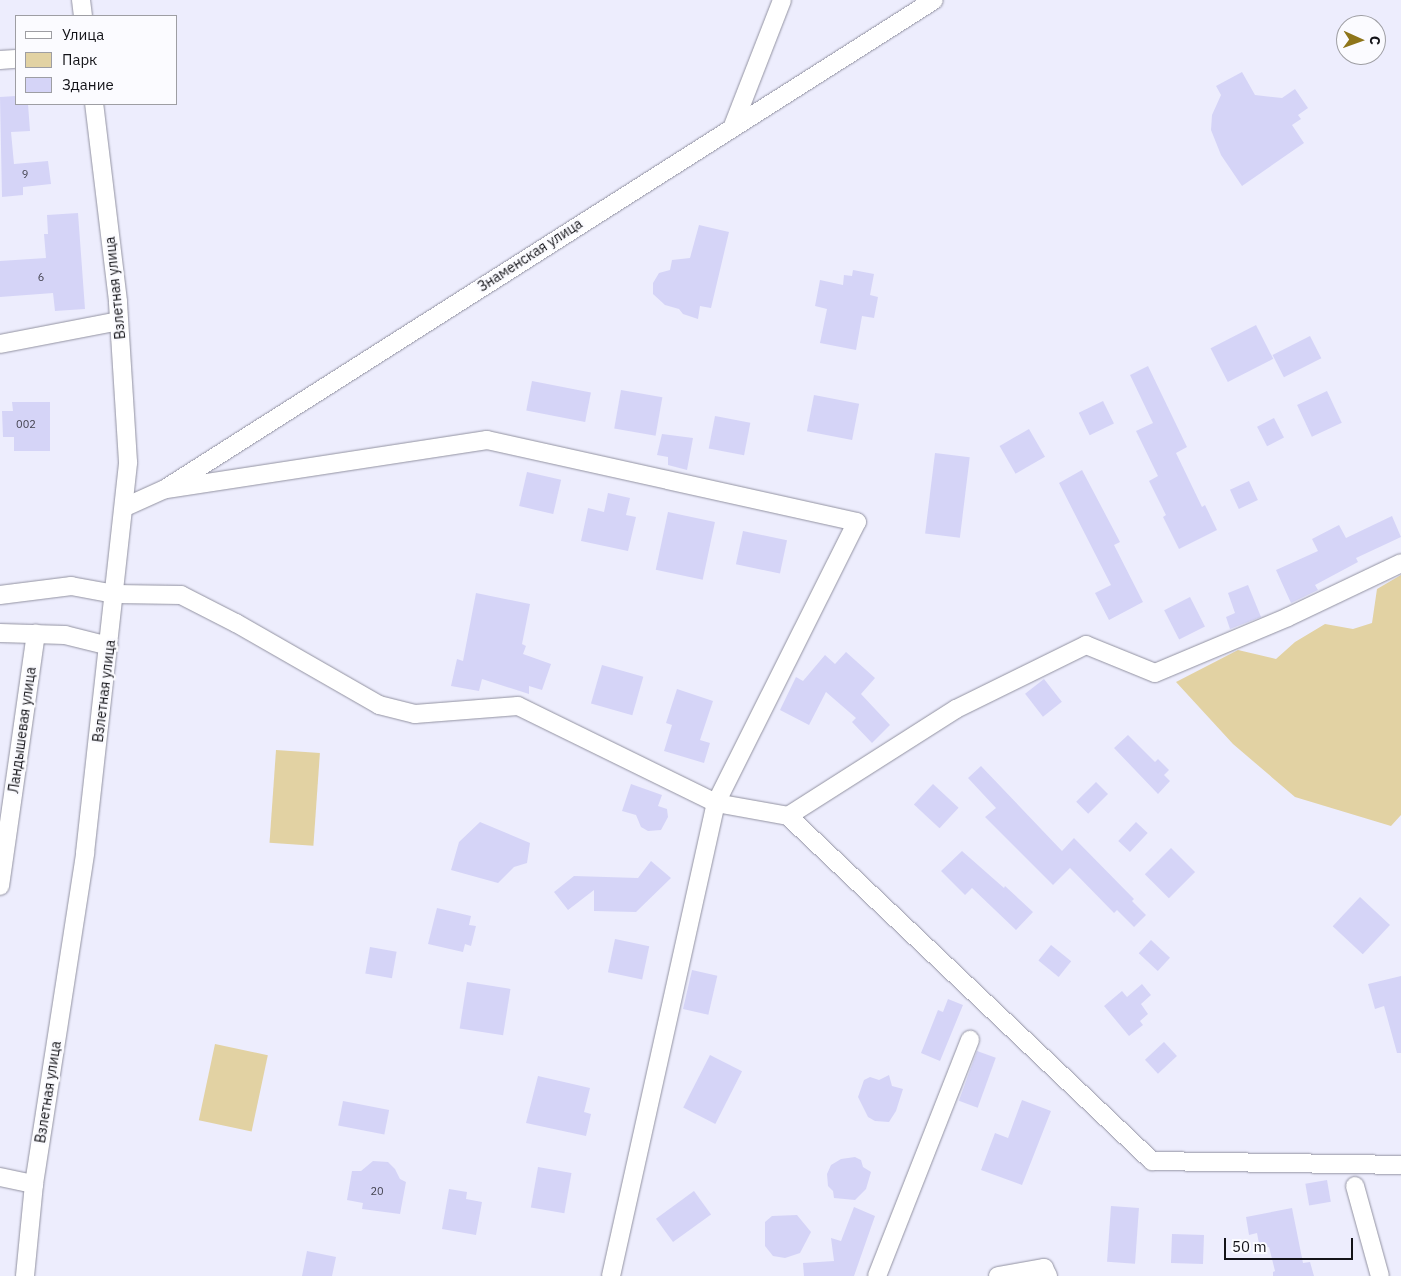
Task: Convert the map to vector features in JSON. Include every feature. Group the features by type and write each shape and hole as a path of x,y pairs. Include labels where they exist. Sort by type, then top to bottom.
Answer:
{"street":[{"path":"81,0 83,15"},
{"path":"733,126 782,0"},
{"name":"Знаменская улица","path":"125,507 165,489 733,126 934,0"},
{"path":"0,60 15,59"},
{"name":"Взлетная улица","path":"25,1276 34,1184 85,853 125,507 128,462 119,321 94,105"},
{"path":"0,344 119,321"},
{"path":"165,489 487,440 857,522 716,803 611,1276"},
{"path":"788,816 956,709 1086,645 1155,673 1288,617 1401,563"},
{"path":"0,594 71,586 115,594 181,595 236,623 379,705 415,714 518,706 716,803 788,816 1152,1161 1401,1165"},
{"path":"0,633 65,635 109,646"},
{"name":"Ландышевая улица","path":"0,886 36,634"},
{"path":"877,1276 970,1040"},
{"path":"0,1177 34,1184"},
{"path":"1355,1186 1380,1276"},
{"path":"998,1276 1044,1268 1048,1276"}],"green space":[{"path":"1401,575 1401,815 1391,826 1295,797 1233,744 1176,682 1238,650 1276,659 1295,642 1325,624 1353,629 1372,623 1377,589"},
{"path":"276,750 320,753 313,846 270,843"},
{"path":"215,1044 268,1055 252,1132 199,1120"}],"building":[{"path":"1242,72 1255,95 1282,98 1295,89 1308,108 1298,115 1301,119 1292,125 1304,143 1242,186 1221,155 1211,130 1212,115 1221,95 1216,86"},
{"path":"15,96 15,105 28,105 30,131 11,132 14,164 48,161 51,184 23,187 23,195 2,197 0,97"},
{"path":"78,213 85,309 55,311 53,293 0,297 0,261 46,258 44,234 48,234 47,215"},
{"path":"699,225 729,232 711,308 700,306 698,319 683,314 679,309 665,305 653,294 653,283 659,273 670,270 672,260 690,258"},
{"path":"853,270 874,274 870,295 878,297 874,318 862,316 856,350 820,343 827,309 815,306 820,280 843,285 844,275 852,276"},
{"path":"1256,325 1273,359 1228,382 1211,348"},
{"path":"1310,336 1321,358 1284,377 1273,355"},
{"path":"1148,366 1187,447 1176,453 1202,507 1205,505 1217,530 1179,549 1163,517 1166,515 1149,481 1158,476 1136,431 1153,423 1130,375"},
{"path":"532,381 591,392 585,422 526,410"},
{"path":"621,390 662,397 656,436 614,428"},
{"path":"1327,391 1342,423 1312,437 1297,405"},
{"path":"814,395 859,404 852,440 807,431"},
{"path":"1103,401 1114,423 1090,435 1079,413"},
{"path":"12,402 50,402 50,451 14,451 14,437 3,437 2,411 13,411"},
{"path":"715,416 750,423 744,455 709,448"},
{"path":"1274,418 1284,438 1267,446 1257,427"},
{"path":"1029,429 1045,457 1016,474 1000,446"},
{"path":"662,434 693,438 687,470 668,465 668,457 657,455"},
{"path":"935,453 970,457 960,538 925,533"},
{"path":"1082,470 1120,542 1114,545 1143,602 1109,620 1095,593 1111,585 1059,483"},
{"path":"527,472 561,480 553,514 519,506"},
{"path":"1249,481 1258,500 1239,509 1230,490"},
{"path":"608,493 630,498 626,515 636,517 628,551 581,541 588,508 604,512"},
{"path":"668,512 715,522 703,580 656,570"},
{"path":"1392,516 1401,537 1356,558 1358,562 1315,585 1318,590 1291,603 1276,570 1318,551 1312,539 1339,525 1346,538"},
{"path":"743,531 787,540 780,574 736,564"},
{"path":"1248,585 1261,617 1230,629 1226,617 1235,613 1228,593"},
{"path":"476,593 530,604 522,644 526,646 523,654 551,664 542,690 529,686 529,694 482,679 479,691 451,686 457,659 463,661"},
{"path":"1190,597 1205,626 1179,640 1164,610"},
{"path":"846,652 875,678 861,694 890,725 872,743 852,722 856,718 826,692 809,725 780,710 796,677 803,681 825,655 835,664"},
{"path":"602,665 643,677 632,715 591,703"},
{"path":"1044,679 1062,702 1043,717 1025,694"},
{"path":"677,689 713,701 700,740 710,743 704,763 664,751 672,725 666,723"},
{"path":"1128,735 1155,762 1158,759 1169,770 1164,775 1170,781 1158,794 1114,748"},
{"path":"981,766 1062,851 1074,838 1134,899 1132,901 1146,915 1134,927 1117,910 1114,913 1070,868 1053,885 985,817 996,808 968,778"},
{"path":"1096,782 1108,794 1088,814 1076,802"},
{"path":"631,784 662,795 658,806 667,809 668,817 661,830 648,831 641,827 636,815 622,811"},
{"path":"933,784 959,808 940,828 914,804"},
{"path":"480,822 530,843 527,863 514,867 498,883 451,870 459,842"},
{"path":"1136,822 1148,833 1130,852 1118,841"},
{"path":"1171,848 1195,872 1169,898 1145,874"},
{"path":"962,851 1033,912 1016,930 972,888 965,895 941,871"},
{"path":"651,861 671,878 636,912 594,911 594,890 568,910 554,892 574,876 638,878"},
{"path":"1360,897 1390,925 1363,954 1333,926"},
{"path":"437,908 471,916 469,925 476,926 471,946 465,944 463,952 428,944"},
{"path":"615,939 649,946 642,980 608,972"},
{"path":"1151,940 1170,958 1158,971 1139,953"},
{"path":"1051,945 1071,961 1059,977 1038,961"},
{"path":"370,947 397,952 392,978 365,974"},
{"path":"692,970 717,976 708,1015 683,1009"},
{"path":"1401,976 1401,1053 1397,1053 1384,1006 1375,1009 1368,984"},
{"path":"467,982 510,989 503,1035 460,1028"},
{"path":"1142,984 1151,995 1141,1004 1148,1014 1140,1021 1143,1025 1129,1036 1104,1006 1122,991 1127,997"},
{"path":"948,999 963,1005 940,1061 921,1053 938,1010 943,1012"},
{"path":"1164,1042 1177,1056 1158,1074 1145,1060"},
{"path":"977,1051 996,1058 978,1108 959,1101"},
{"path":"710,1055 742,1071 715,1124 683,1108"},
{"path":"889,1075 892,1086 903,1089 896,1111 889,1122 875,1121 868,1117 858,1097 864,1080 870,1077 879,1080"},
{"path":"538,1076 590,1088 584,1112 591,1114 586,1136 526,1123"},
{"path":"1022,1100 1051,1111 1022,1185 981,1170 995,1133 1008,1138"},
{"path":"343,1101 389,1110 384,1135 338,1126"},
{"path":"855,1157 861,1160 863,1167 871,1172 866,1189 855,1200 834,1198 833,1191 828,1186 827,1174 831,1165 841,1159"},
{"path":"373,1161 388,1162 395,1169 400,1179 406,1182 400,1214 362,1209 363,1203 347,1200 352,1171 361,1171"},
{"path":"538,1167 571,1173 564,1213 531,1207"},
{"path":"1327,1180 1331,1202 1309,1205 1305,1184"},
{"path":"449,1189 467,1192 466,1199 482,1202 476,1235 442,1229"},
{"path":"694,1191 711,1214 673,1242 656,1219"},
{"path":"1111,1206 1139,1208 1135,1264 1107,1262"},
{"path":"854,1207 875,1216 854,1276 804,1276 803,1263 834,1261 831,1238 841,1241"},
{"path":"1292,1208 1303,1263 1310,1262 1314,1276 1273,1276 1275,1271 1269,1247 1260,1249 1257,1233 1249,1235 1246,1217"},
{"path":"797,1215 811,1232 800,1253 785,1258 773,1256 765,1246 765,1222 772,1216"},
{"path":"1172,1234 1204,1235 1203,1264 1171,1263"},
{"path":"307,1251 336,1257 332,1276 302,1276"}]}
